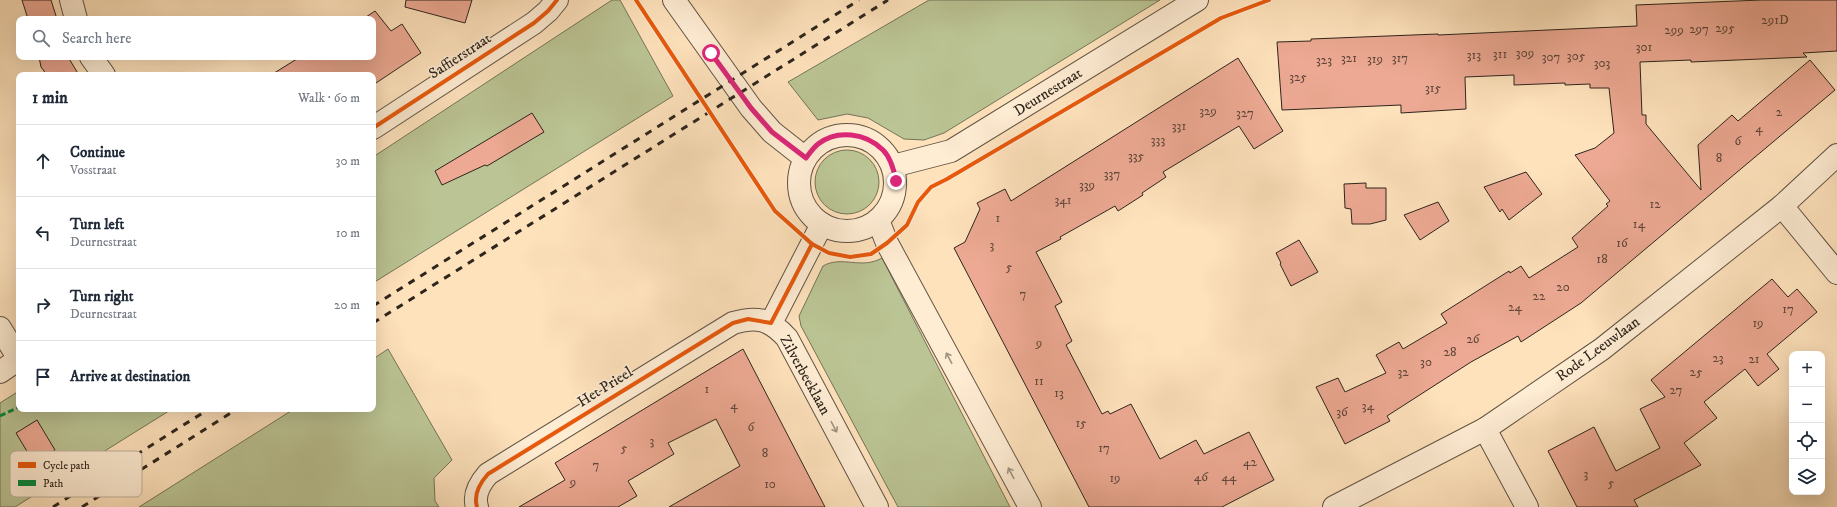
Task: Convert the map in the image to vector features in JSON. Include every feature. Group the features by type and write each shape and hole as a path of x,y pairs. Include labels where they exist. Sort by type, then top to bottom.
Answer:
{"street":[{"path":"71,0 75,16"},
{"name":"Saffierstraat","path":"376,126 534,22 548,11 557,0"},
{"path":"674,0 751,108 772,132 806,158"},
{"name":"Deurnestraat","path":"893,166 951,151 1197,0"},
{"path":"93,60 102,72"},
{"path":"852,134 869,139 884,150 893,166 896,181 894,196 888,209 878,220 865,228 851,231 836,230 822,224 808,212 801,195 800,176 806,158 818,144 834,136 852,134"},
{"name":"Rode Leeuwlaan","path":"1334,507 1485,429 1602,349 1782,206 1837,155"},
{"path":"1782,206 1837,273"},
{"path":"878,220 887,243 1030,507"},
{"name":"Zilverbeeklaan","path":"822,224 771,323 786,338 877,507"},
{"name":"Het Prieel","path":"477,507 477,492 488,474 733,323 748,319 771,323"},
{"path":"0,328 16,354"},
{"path":"0,372 16,361"},
{"path":"1485,429 1527,507"}],"green space":[{"path":"612,0 620,0 673,96 376,281 376,155"},
{"path":"929,0 1160,0 944,133 924,140 904,139 868,118 847,114 818,120 788,82"},
{"path":"847,150 865,155 870,159 874,164 879,182 874,200 870,205 865,209 847,214 829,209 824,205 820,200 815,182 820,164 824,159 829,155"},
{"path":"882,258 1010,507 898,507 801,326 799,316 823,266 837,262 867,263"},
{"path":"388,349 452,460 434,478 435,501 439,507 139,507 289,412 376,412 376,357"},
{"path":"16,393 16,412 167,412 105,451 10,451 10,497 31,497 15,507 0,507 0,403"}],"building":[{"path":"22,0 51,0 56,16 27,16"},
{"path":"406,0 472,0 465,23 405,7"},
{"path":"1762,0 1837,0 1837,51 1803,53 1807,57 1691,62 1691,60 1640,62 1642,115 1646,115 1646,124 1701,190 1698,145 1732,115 1738,121 1810,60 1835,90 1581,303 1521,342 1518,336 1471,362 1387,416 1390,421 1345,444 1316,387 1338,378 1345,392 1386,373 1376,355 1399,342 1403,349 1447,323 1441,314 1509,271 1510,273 1521,266 1529,278 1578,247 1572,238 1608,206 1606,204 1610,201 1575,155 1595,148 1614,133 1609,88 1590,88 1590,84 1565,85 1565,83 1514,85 1514,75 1465,77 1466,109 1401,113 1401,105 1282,110 1277,42 1311,41 1311,39 1637,26 1636,5"},
{"path":"375,11 391,31 402,24 421,53 376,83 376,72 276,72 295,60 376,60 376,16 368,16"},
{"path":"1238,58 1283,131 1254,149 1239,126 1163,172 1166,177 1142,193 1143,195 1118,211 1115,206 1060,237 1061,239 1036,252 1062,302 1055,306 1072,341 1066,345 1102,414 1108,411 1110,414 1131,404 1160,459 1196,440 1204,454 1249,432 1274,480 1222,507 1089,507 954,248 965,242 980,209 977,203 1005,189 1011,201"},
{"path":"40,60 70,60 77,72 45,72 41,67"},
{"path":"532,113 544,132 487,166 485,165 442,185 435,171"},
{"path":"1526,172 1542,194 1509,220 1502,209 1500,212 1484,187"},
{"path":"1366,183 1366,188 1386,188 1386,220 1370,224 1352,224 1351,209 1345,208 1344,184"},
{"path":"1438,202 1449,221 1420,240 1404,215"},
{"path":"1299,240 1318,272 1291,286 1276,253"},
{"path":"1772,279 1788,297 1797,289 1817,312 1767,354 1779,369 1758,386 1745,369 1704,402 1717,418 1684,443 1701,465 1634,500 1638,507 1577,507 1548,451 1594,427 1616,471 1660,448 1640,409 1665,397 1651,380"},
{"path":"743,349 825,507 669,507 740,466 716,419 668,443 674,454 628,481 637,496 618,507 519,507 565,480 555,463"},
{"path":"37,420 55,450 27,451 16,433"}],"railway":[{"path":"376,304 859,0"},
{"path":"376,321 888,0"},
{"path":"142,451 204,412"},
{"path":"142,469 232,412"},
{"path":"53,507 69,497"},
{"path":"82,507 98,497"}],"marked path":[{"path":"0,416 16,408"}],"cycle path":[{"path":"376,126 534,23 548,11 557,0"},
{"path":"636,0 775,211 812,244 829,253 850,257 871,254 887,243 907,225 918,202 931,187 1221,18 1269,0"},
{"path":"477,507 476,498 478,489 488,474 733,323 748,319 771,323 812,244"}],"route":[{"path":"711,53 751,108 772,132 806,158 818,144 834,136 852,134 869,139 884,150 893,166 896,181"}]}
